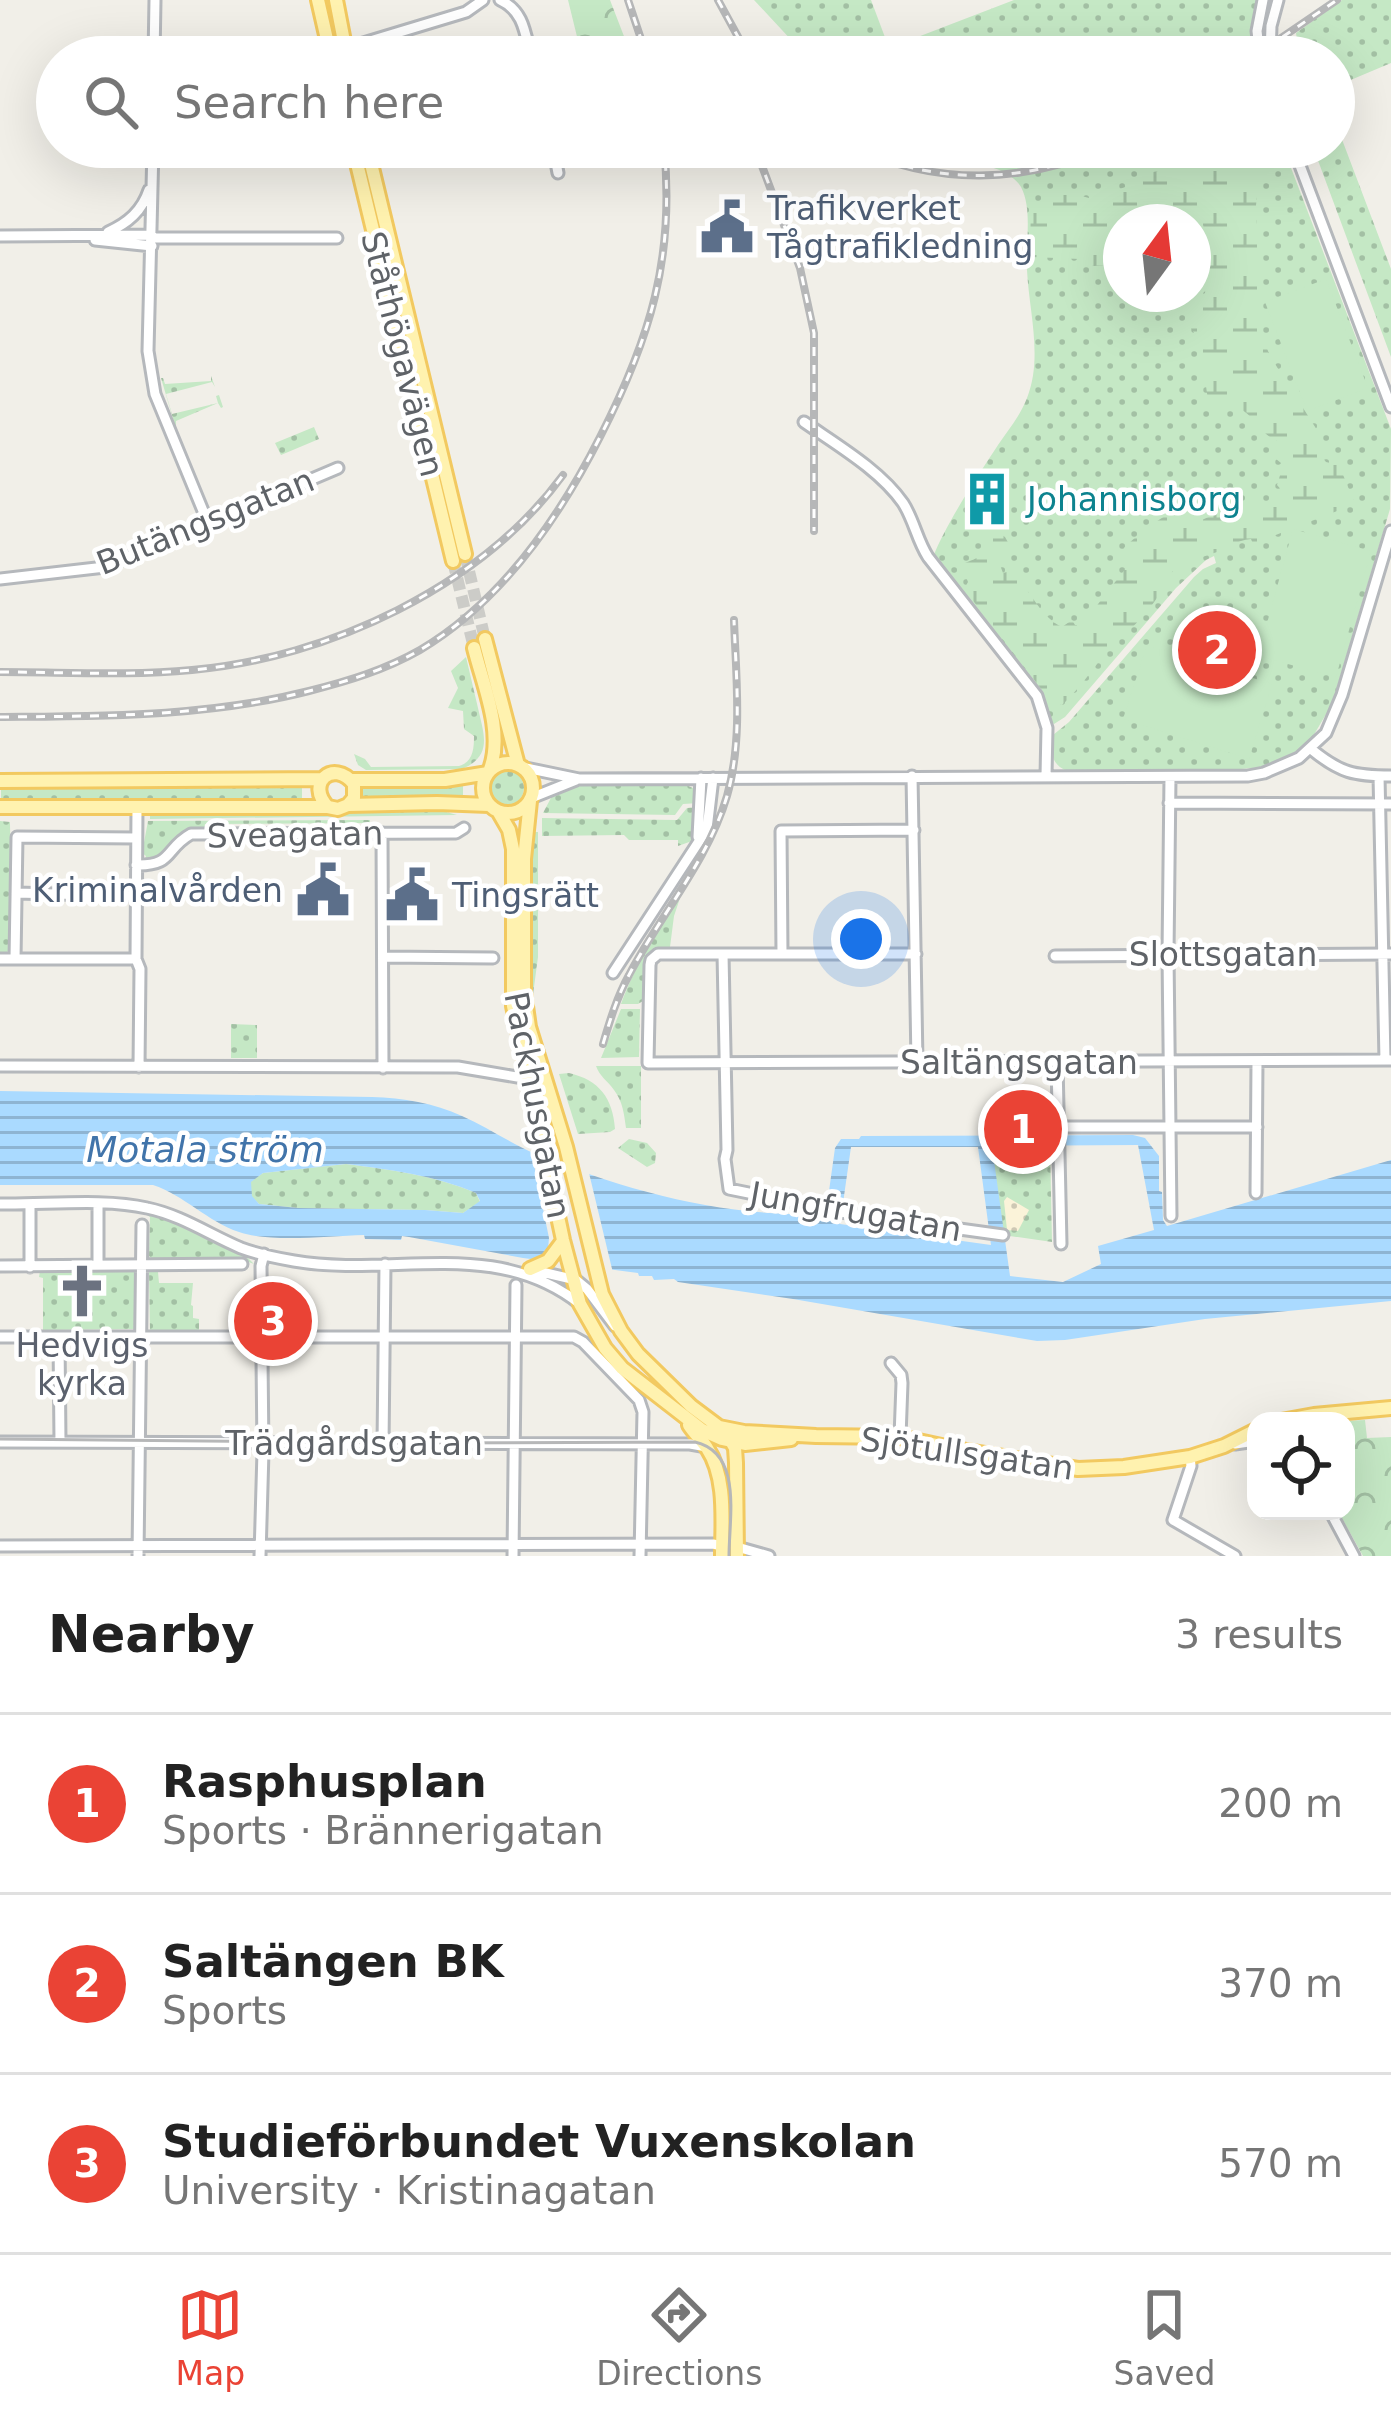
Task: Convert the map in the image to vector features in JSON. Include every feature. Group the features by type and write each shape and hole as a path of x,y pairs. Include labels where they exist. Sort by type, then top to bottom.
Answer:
{"main road":[{"path":"318,0 323,36"},
{"path":"336,0 345,36"},
{"name":"Ståthögavägen","path":"358,168 459,558 372,168"},
{"path":"0,807 338,809 437,802 513,813 528,802 533,786 522,769 480,644 496,740 482,789 493,810"},
{"path":"0,781 323,778 339,772 352,780 445,780 489,772 503,764 522,769"},
{"path":"323,778 319,794 328,807"},
{"path":"348,805 355,793 352,780"},
{"name":"Packhusgatan","path":"528,802 519,828 514,1006 574,1278"},
{"name":"Packhusgatan","path":"493,810 518,859 526,1010 571,1166 592,1265"},
{"path":"530,1269 545,1263 563,1240"},
{"path":"592,1265 621,1331 638,1354 732,1442 737,1551"},
{"name":"Sjötullsgatan","path":"574,1278 594,1332 622,1368 685,1419 732,1442 816,1436"},
{"path":"1355,1412 1391,1408"},
{"path":"685,1419 707,1448 720,1485 722,1551"},
{"name":"Sjötullsgatan","path":"718,1427 816,1436 900,1437 1078,1469 1190,1457 1247,1434"}],"street":[{"path":"154,0 154,36"},
{"path":"391,36 466,12 483,0"},
{"path":"500,0 514,7 525,36"},
{"path":"1258,36 1263,0"},
{"path":"1271,36 1278,0"},
{"path":"152,168 148,351 155,394 208,523"},
{"path":"557,168 558,172"},
{"path":"1301,168 1391,406"},
{"path":"99,234 136,214 145,201 152,173"},
{"path":"53,236 99,234 152,240"},
{"path":"0,236 337,238"},
{"path":"804,422 895,493 934,566 1036,697 1047,728 1046,776"},
{"name":"Butängsgatan","path":"0,578 105,567 338,468"},
{"path":"522,769 551,779 1249,776 1283,766 1327,733 1391,531"},
{"path":"1311,749 1341,771 1385,776 1381,948 1388,954 1388,1060"},
{"path":"912,776 917,1062"},
{"path":"1170,777 1171,1216"},
{"path":"528,802 579,778"},
{"path":"613,973 698,842 707,778"},
{"path":"1168,803 1385,804"},
{"path":"137,807 139,1067"},
{"name":"Sveagatan","path":"136,865 166,860 191,834 456,833 464,828"},
{"path":"782,954 781,830 914,830"},
{"path":"382,833 383,1068"},
{"path":"15,959 16,837 136,838"},
{"path":"16,893 135,896"},
{"name":"Saltängsgatan","path":"723,954 658,954 651,960 648,1063 1388,1060"},
{"path":"723,954 916,954"},
{"name":"Jungfrugatan","path":"723,954 729,1189 823,1209 1003,1235"},
{"name":"Slottsgatan","path":"1055,956 1388,954"},
{"path":"382,957 493,958"},
{"path":"0,959 136,959"},
{"path":"504,1074 524,1058"},
{"path":"1256,1193 1257,1061"},
{"path":"1058,1063 1061,1244"},
{"path":"0,1066 458,1067 529,1078"},
{"path":"1058,1131 1257,1127"},
{"path":"0,1204 152,1209 239,1247 306,1263 466,1263 530,1269 574,1278 621,1331"},
{"path":"30,1204 30,1267"},
{"path":"98,1204 98,1265"},
{"path":"138,1551 142,1225"},
{"path":"260,1551 264,1255"},
{"path":"0,1266 242,1264"},
{"path":"383,1444 385,1264"},
{"path":"500,1266 564,1287 592,1265"},
{"path":"552,1285 580,1304"},
{"path":"513,1551 516,1286"},
{"path":"0,1337 579,1339 639,1400 643,1412 640,1550"},
{"path":"59,1338 60,1442"},
{"path":"891,1363 902,1384 900,1437"},
{"name":"Trädgårdsgatan","path":"0,1442 697,1444 707,1448"},
{"path":"1224,1445 1247,1442"},
{"path":"1190,1457 1173,1520 1235,1556"},
{"path":"1335,1520 1354,1556"},
{"path":"0,1546 138,1551 513,1551 712,1544 722,1551"},
{"path":"737,1551 770,1556"}],"green space":[{"path":"568,0 610,0 624,36 577,36"},
{"path":"754,0 871,0 884,36 787,36"},
{"path":"1014,0 1258,0 1252,36 920,36"},
{"path":"1342,0 1391,0 1391,63 1355,78 1355,36 1296,33"},
{"path":"993,168 1291,168 1391,429 1390,509 1332,704 1312,738 1265,767 1067,771 1052,752 1053,735 1194,577 1216,563 1214,556 1176,588 1054,724 1042,696 933,557 963,500 1021,411 1032,382 1028,217 1017,182"},
{"path":"1264,168 1256,205 1262,336 1317,430 1324,447 1322,457 1339,465 1355,504 1253,544 1246,540 1187,564 1179,562 1148,610 1062,705 1052,703 964,589 968,582 962,567 977,558 989,527 1010,546 1000,565 1003,573 1011,571 1054,622 1062,627 1072,620 1081,626 1126,568 1124,548 1159,520 1182,507 1187,513 1195,511 1202,520 1284,493 1277,485 1282,469 1276,459 1277,441 1240,409 1212,411 1209,403 1189,316 1189,312 1211,312 1211,204 1103,204 1103,265 1080,259 1032,257 1031,206 1058,195 1089,198 1129,186 1153,172"},
{"path":"1321,168 1353,168 1391,269 1391,357"},
{"path":"1326,279 1368,388 1307,411 1265,302"},
{"path":"211,376 215,387 212,382 166,394 172,414 218,403 176,421 176,429 161,378 165,384 211,381"},
{"path":"314,427 319,439 281,455 275,443"},
{"path":"1293,529 1371,551 1336,677 1258,656"},
{"path":"1147,645 1272,684 1249,759 1123,719"},
{"path":"466,657 484,736 482,751 472,764 462,769 366,770 358,765 354,754 371,767 459,766 467,761 474,736 464,729 463,711 448,708 458,688 451,671"},
{"path":"507,771 519,776 524,788 519,800 507,805 495,800 490,788 495,776"},
{"path":"463,781 463,801 358,801 359,783"},
{"path":"302,783 302,802 1,804 1,784"},
{"path":"682,783 697,790 699,803 683,804 675,815 543,813 550,791 566,786"},
{"path":"698,807 692,841 678,846 678,840 629,840 624,835 542,836 542,818 677,820 687,808"},
{"path":"443,811 457,815 150,819 159,812"},
{"path":"370,820 205,824 204,829 186,833 154,857 145,859 142,853 148,821"},
{"path":"0,821 10,822 12,911 10,943 0,956"},
{"path":"528,832 538,832 538,957 532,1002 546,1067 534,1031 528,990"},
{"path":"680,898 670,947 652,950 647,958 643,1001 621,1004 647,949"},
{"path":"621,1009 640,1009 639,1057 601,1058"},
{"path":"231,1024 257,1025 257,1058 231,1058"},
{"path":"596,1066 641,1066 641,1128 626,1128 619,1099"},
{"path":"559,1074 589,1080 602,1092 615,1129 578,1134"},
{"path":"1049,1121 1049,1136 997,1136 997,1122"},
{"path":"629,1139 647,1143 656,1153 655,1163 647,1167 618,1148"},
{"path":"991,1146 1050,1146 1052,1242 1003,1235"},
{"path":"346,1164 444,1182 476,1193 480,1202 463,1213 298,1208 259,1204 251,1196 250,1182 263,1173"},
{"path":"144,1213 245,1255 254,1264 152,1259 150,1217"},
{"path":"40,1271 135,1271 134,1329 43,1330"},
{"path":"149,1272 158,1272 159,1283 193,1283 191,1305 199,1331 150,1331"},
{"path":"1365,1420 1367,1438 1391,1437 1391,1556 1363,1556 1343,1520 1355,1520 1355,1421"}],"sand":[{"path":"1007,1197 1029,1210 1018,1231 1007,1230"}],"water":[{"name":"Motala ström","path":"0,1091 407,1100 451,1111 536,1154 640,1190 712,1206 785,1214 822,1214 835,1148 841,1139 1133,1135 1145,1138 1159,1156 1159,1191 1167,1226 1391,1160 1391,1301 1037,1341 402,1236 401,1240 365,1239 364,1235 252,1235 228,1228 153,1185 0,1185","holes":["1138,1145 1154,1230 1098,1246 1101,1264 1063,1282 1010,1276 992,1146","851,1147 978,1147 991,1245 840,1224","346,1164 444,1182 476,1193 480,1201 463,1213 298,1208 259,1204 252,1196 251,1182 263,1173"]}],"pier":[{"path":"531,1150 589,1173 613,1273 538,1262 548,1249 549,1238"}],"tunnel":[{"path":"465,554 485,639"},
{"path":"453,561 474,648"}],"tram line":[{"path":"0,1439 695,1442 710,1448 727,1473 729,1556"}],"railway":[{"path":"628,0 640,36"},
{"path":"718,0 738,36"},
{"path":"1284,36 1337,0"},
{"path":"0,717 117,715 271,700 366,674 407,657 476,608 525,557 566,499 618,401 655,297 666,225 665,168"},
{"path":"763,168 800,268 814,333 814,531"},
{"path":"913,168 980,176 1044,168"},
{"path":"0,672 192,670 244,663 348,633 445,583 490,551 563,475"},
{"path":"603,1044 625,983 696,865 727,796 737,731 734,620"}],"place":[{"name":"Trafikverket Tågtrafikledning","path":"727,227"},
{"name":"Johannisborg","path":"987,499"},
{"name":"Saltängen BK","path":"1217,650"},
{"name":"Kriminalvården","path":"323,890"},
{"name":"Tingsrätt","path":"412,895"},
{"name":"Rasphusplan","path":"1023,1129"},
{"name":"Hedvigs kyrka","path":"82,1291"},
{"name":"Studieförbundet Vuxenskolan","path":"273,1321"}]}
